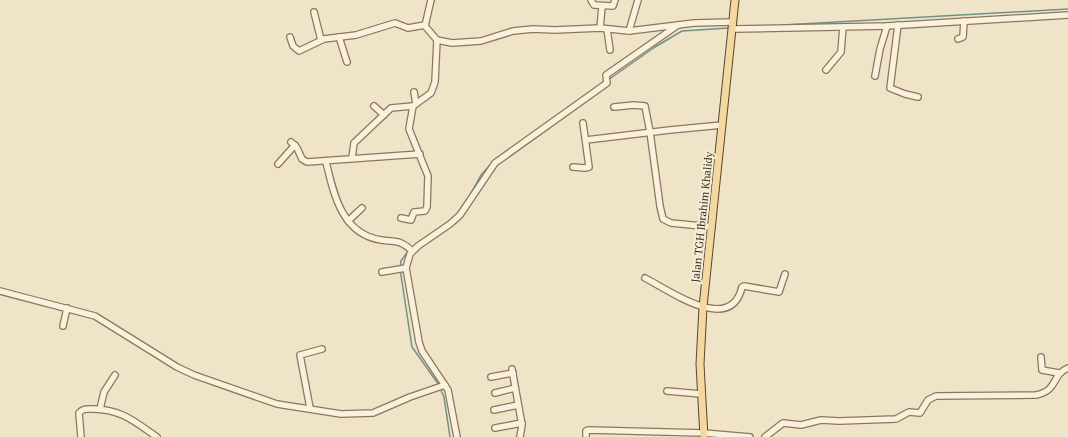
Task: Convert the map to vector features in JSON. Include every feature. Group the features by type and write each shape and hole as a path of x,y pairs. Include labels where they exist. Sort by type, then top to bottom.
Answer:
{"main road":[{"name":"Jalan TGH Ibrahim Khalidy","path":"704,435 700,364 703,307 735,0"}],"street":[{"path":"425,25 431,0"},
{"path":"591,0 594,6 602,7 612,7 615,0"},
{"path":"629,31 638,0"},
{"path":"600,28 602,7"},
{"path":"314,12 321,40"},
{"path":"425,25 437,40 452,43 469,43 481,42 522,30 600,28 629,31 678,25 843,27 887,26 1068,15"},
{"path":"290,37 293,46 297,51 321,40 356,35 397,22 408,28 425,25"},
{"path":"958,39 963,37 964,22"},
{"path":"457,437 451,402 422,351 419,342 402,269 411,250 450,224 460,215 495,163 607,79 606,75 678,25"},
{"path":"898,25 890,88 918,97"},
{"path":"875,76 880,48 887,26"},
{"path":"826,70 841,52 843,27"},
{"path":"607,29 610,50"},
{"path":"339,37 346,62"},
{"path":"352,158 354,143 392,107 414,105 429,95 434,86 437,40"},
{"path":"401,218 411,220 414,212 424,211 426,209 428,176 409,129 414,105 414,92"},
{"path":"614,107 644,105 650,132 660,206 664,219 671,224 712,227"},
{"path":"374,106 384,114"},
{"path":"573,167 589,167 583,123"},
{"path":"586,140 650,132 722,126"},
{"path":"278,164 293,144 303,161 326,162 352,158 388,158 420,154"},
{"path":"326,162 337,204 348,221 362,235 380,240 403,243 411,250"},
{"path":"348,221 362,208"},
{"path":"382,272 402,269"},
{"path":"645,278 703,307 720,310 727,309 740,297 742,287 744,286 779,292 785,274"},
{"path":"0,291 30,300 67,308 98,318 162,360 194,375 268,402 341,414 373,413 410,396 441,386"},
{"path":"63,326 67,308"},
{"path":"310,408 300,355 322,349"},
{"path":"1041,357 1042,370 1059,373"},
{"path":"765,437 783,424 800,425 821,420 839,421 896,419 909,412 920,413 928,400 936,396 1036,395 1050,390 1059,373 1068,368"},
{"path":"490,377 512,371 522,423 520,437"},
{"path":"100,409 104,392 115,375"},
{"path":"495,393 515,388"},
{"path":"668,391 701,394"},
{"path":"494,410 518,405"},
{"path":"81,437 78,425 78,413 83,409 100,409 124,414 157,437"},
{"path":"495,428 522,423"},
{"path":"586,437 586,431 588,430 750,437"}],"waterway":[{"path":"783,25 1068,9"},
{"path":"608,80 655,47 682,31 729,28"},
{"path":"470,195 481,175 491,164"},
{"path":"418,243 425,238"},
{"path":"409,250 401,261 400,269 412,347 439,385"},
{"path":"440,388 444,397 450,437"}]}
